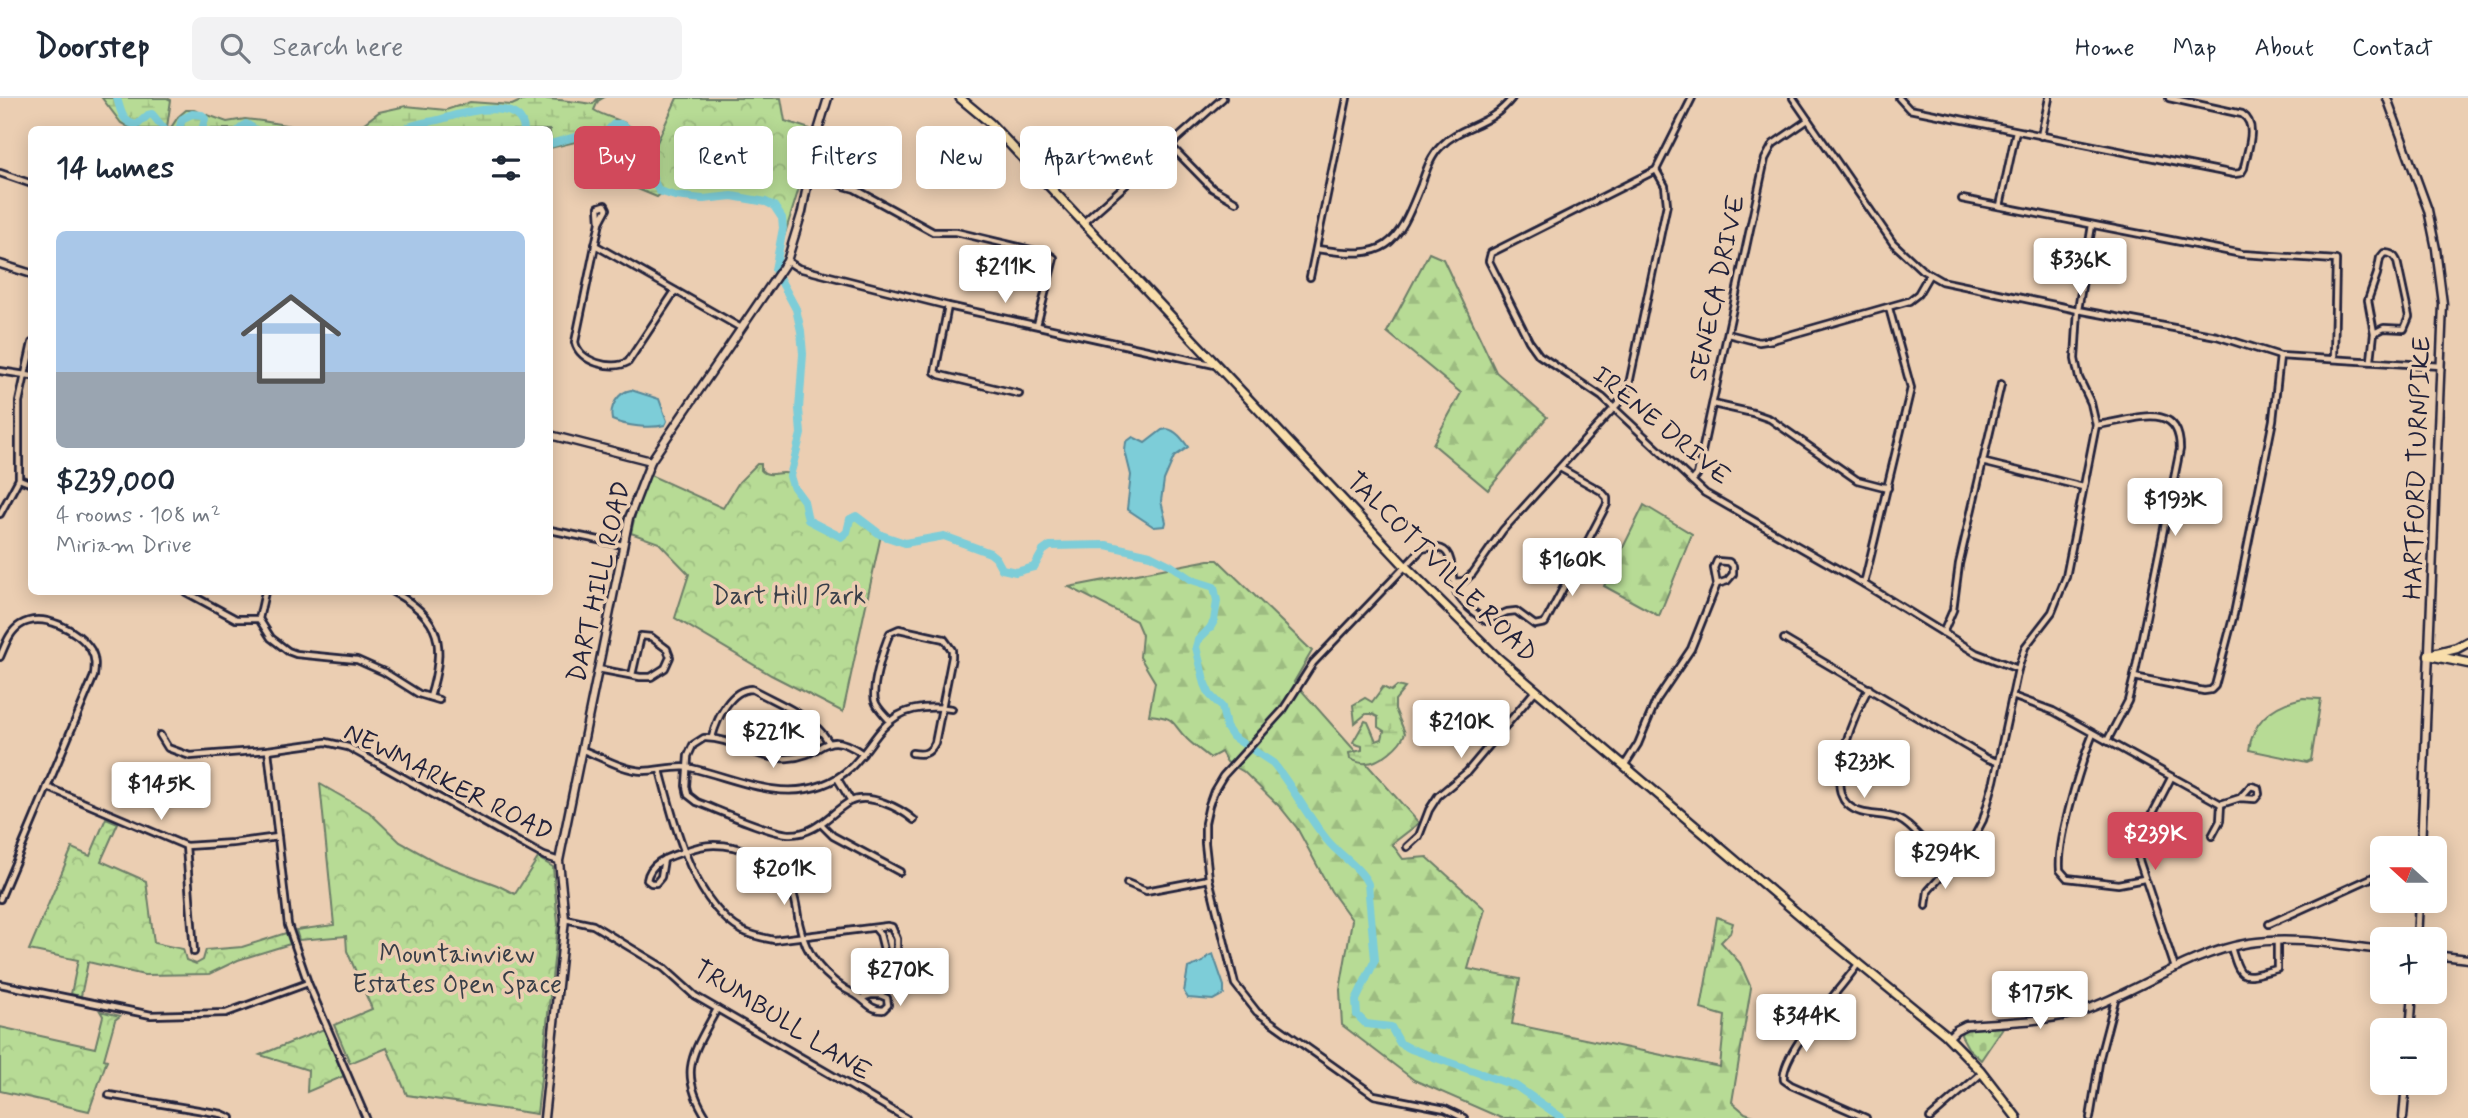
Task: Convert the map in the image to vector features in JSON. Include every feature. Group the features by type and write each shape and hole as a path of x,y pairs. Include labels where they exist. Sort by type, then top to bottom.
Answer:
{"highway":[{"path":"2429,655 2458,648 2468,642"},
{"path":"2429,655 2468,663"}],"main road":[{"name":"DART HILL ROAD","path":"819,126 828,98"},
{"name":"TALCOTTVILLE ROAD","path":"960,98 988,120 1405,566 1535,691 1858,964 1949,1037 1983,1073 2017,1118"},
{"name":"HARTFORD TURNPIKE","path":"2387,98 2428,210 2434,234 2443,304 2422,836"},
{"name":"DART HILL ROAD","path":"544,1118 565,919 559,861 634,502 651,461 787,261 806,189"},
{"path":"0,264 28,273"},
{"path":"553,436 651,461"},
{"path":"1949,1037 1966,1025 2081,1011 2204,956 2231,947 2277,941 2370,949"},
{"path":"2447,957 2468,959"},
{"path":"2403,1118 2405,1095"}],"street":[{"path":"1177,140 1223,98"},
{"path":"1310,277 1347,98"},
{"path":"1317,249 1356,253 1371,251 1390,241 1405,224 1428,165 1443,144 1493,117 1512,98"},
{"path":"1454,582 1464,581 1473,573 1503,530 1624,397 1667,204 1665,187 1656,170 1692,98"},
{"path":"1793,98 1894,243 1906,257 1941,281 2217,336 2280,356 2441,366"},
{"path":"1899,98 1909,109 2234,174 2241,173 2252,126 2249,119 2242,114 2169,98"},
{"path":"2041,136 2049,98"},
{"name":"SENECA DRIVE","path":"1692,481 1697,475 1768,152 1773,144 1808,120"},
{"path":"2000,205 2015,131"},
{"path":"1177,152 1212,188 1236,202"},
{"name":"IRENE DRIVE","path":"1656,170 1491,253 1488,257 1534,349 1602,397 1704,493 1864,584 1976,653 2018,669"},
{"path":"0,173 28,183"},
{"path":"855,189 933,232 956,232 1048,254 1054,258 1037,325"},
{"path":"1084,222 1122,189"},
{"path":"1962,198 2242,254 2336,260 2334,358"},
{"path":"600,222 575,342 577,351 584,357 621,366 628,362 675,291"},
{"path":"1926,906 1928,891 1970,843 1983,820 2025,647 2052,612 2062,593 2096,425 2076,359 2078,310 2092,225"},
{"path":"595,245 742,328"},
{"path":"2371,360 2374,333 2368,300 2380,258 2384,253 2388,253 2398,261 2409,317 2404,329 2384,328 2374,333"},
{"path":"787,261 798,268 948,306 1216,366"},
{"path":"1728,334 1759,342 1772,340 1889,308 1913,299 1929,275"},
{"path":"948,306 935,372 1019,394"},
{"path":"1864,584 1911,388 1889,308"},
{"path":"2134,677 2204,691 2215,686 2243,572 2277,398 2280,356"},
{"path":"0,514 19,479 18,418 28,357"},
{"path":"0,371 28,376"},
{"path":"1943,633 1953,610 1959,564 2001,383"},
{"path":"1713,404 1770,419 1857,480 1888,488"},
{"path":"2096,425 2149,415 2172,423 2180,436 2180,449 2129,701 2107,741"},
{"path":"1982,462 2083,488"},
{"path":"1464,1118 1445,1110 1374,1095 1257,1012 1235,984 1209,880 1205,823 1214,791 1223,776 1283,710 1313,663 1422,550 1432,547 1442,550 1450,557 1457,594 1486,621 1516,611 1535,625 1545,623 1607,504 1607,498 1601,491 1560,468"},
{"path":"19,479 28,482"},
{"path":"553,531 623,545"},
{"path":"1623,767 1638,744 1656,701 1691,649 1717,584 1714,568 1717,561 1729,562 1733,566 1733,574 1727,581 1717,584"},
{"path":"192,595 236,619 259,619"},
{"path":"264,595 259,619 271,638 288,651 357,660 372,665 419,694 439,700"},
{"path":"398,595 419,608 434,627 438,655 430,696"},
{"path":"0,657 10,635 20,625 41,620 53,622 85,642 95,664 94,677 0,898"},
{"path":"889,720 876,703 874,693 885,642 890,633 899,629 944,639 950,645 951,657 935,743 931,751 922,755 912,753"},
{"path":"598,669 632,676 646,678 661,671 668,664 670,654 667,649 651,637 641,636 632,676"},
{"path":"1784,639 1997,762"},
{"path":"1869,688 1851,728 1839,780 1839,792 1846,803 1859,812 1898,819 1946,869"},
{"path":"712,737 724,710 736,693 752,689 822,730 828,741"},
{"path":"1407,847 1419,836 1429,810 1438,796 1468,772 1535,691"},
{"path":"2012,696 2053,711 2221,804 2240,798"},
{"path":"583,750 641,771 687,767 771,790 785,791 811,788 837,778 850,769 889,720 912,709 951,709"},
{"path":"2093,734 2084,756 2061,848 2060,870 2067,878 2118,884 2144,878"},
{"name":"NEWMARKER ROAD","path":"160,735 168,748 190,756 326,742 348,747 544,856 559,861"},
{"path":"863,754 842,741 828,741 804,754 789,758 760,754 712,737 704,737 693,745 688,756 686,786 688,795 697,802 788,834 800,833 821,824 851,801 864,799 903,811 914,820"},
{"path":"268,750 288,925 309,984 366,1118"},
{"path":"660,770 679,838 697,880 730,922 756,936 775,940 875,928 892,927 895,930 897,950 885,954 880,934 875,928"},
{"path":"2172,777 2138,842 2137,854 2176,968"},
{"path":"837,778 851,801"},
{"path":"47,788 186,846 233,844 278,837"},
{"path":"2213,836 2220,821 2221,804"},
{"path":"821,824 833,836 900,872"},
{"path":"186,846 194,952"},
{"path":"664,859 661,877 656,883 651,883 647,880 648,875 664,859 696,846 737,848 774,867 789,883 802,937 816,964 841,988 861,998 876,1010 883,1010 888,1005 887,998 880,995 861,998"},
{"path":"2269,924 2370,878"},
{"path":"1127,883 1146,891 1209,880"},
{"name":"TRUMBULL LANE","path":"565,919 593,925 650,958 695,996 906,1118"},
{"path":"2231,947 2240,974 2249,976 2277,969 2277,941"},
{"path":"1858,964 1799,1041 1782,1072 1784,1080 1791,1085 1866,1118"},
{"path":"0,984 151,1015 226,1013 309,984"},
{"path":"2090,1118 2100,1057 2116,996"},
{"path":"708,1118 694,1095 690,1074 695,1050 717,1009"},
{"path":"1930,1118 1983,1073"},
{"path":"109,1095 222,1114 231,1118"}],"green space":[{"path":"102,98 171,100 167,126 126,126 121,123"},
{"path":"527,98 593,104 598,98 603,98 598,101 594,110 629,126 574,126 574,142 553,147 553,126 360,126 379,112 406,106 446,110 470,102 512,105"},
{"path":"677,98 781,98 785,121 801,126 787,126 787,189 799,189 779,253 783,233 782,220 771,203 732,196 710,199 685,197 658,190 660,136"},
{"path":"186,110 194,110 227,122 245,119 291,126 172,126"},
{"path":"660,186 662,193 657,197 637,189 660,189"},
{"path":"1429,253 1443,259 1496,372 1547,417 1488,490 1433,444 1461,393 1387,332"},
{"name":"Dart Hill Park","path":"757,464 761,464 761,470 767,474 790,474 793,486 805,503 807,518 816,526 841,537 847,532 850,519 856,516 881,535 843,712 771,675 675,618 689,574 659,543 631,533 648,474 723,508 739,482"},
{"path":"1644,505 1692,534 1659,616 1604,586"},
{"path":"1218,560 1312,651 1294,682 1419,823 1392,844 1403,859 1427,857 1485,909 1468,969 1520,979 1512,1024 1720,1067 1725,1016 1701,1009 1717,917 1733,923 1730,933 1721,942 1740,963 1751,988 1732,1102 1745,1113 1760,1118 1501,1118 1414,1080 1342,1025 1340,990 1352,920 1331,891 1297,828 1281,808 1244,772 1227,762 1221,752 1210,758 1190,742 1172,721 1165,717 1149,715 1155,682 1140,657 1142,635 1136,621 1069,587"},
{"path":"1397,686 1405,688 1395,700 1395,709 1405,733 1403,738 1389,752 1372,762 1350,759 1349,753 1362,750 1362,746 1353,742 1365,721 1368,722 1376,741 1382,739 1384,731 1378,727 1378,717 1372,714 1366,714 1355,723 1353,705 1365,698 1372,702 1383,687 1391,691"},
{"path":"2303,698 2321,699 2311,760 2307,762 2249,750 2255,730 2267,715 2283,704"},
{"name":"Mountainview Estates Open Space","path":"320,784 369,812 400,842 438,863 515,894 538,858 553,867 558,924 537,1114 407,1095 387,1048 350,1063 334,1025 372,1009 347,951 346,936 299,940 296,930 334,925"},
{"path":"106,818 118,823 101,861 146,881 154,943 183,949 186,960 196,964 203,960 206,950 242,947 286,933 290,944 238,960 209,974 144,975 88,962 81,996 71,994 78,960 29,950 72,848 90,856"},
{"path":"100,1011 120,1016 115,1020 104,1059 107,1060 89,1111 0,1091 0,1027 95,1048 103,1016"},
{"path":"2004,1026 1981,1060 1968,1048 1961,1035 1963,1030"},
{"name":"Mountainview Estates Open Space","path":"324,1029 344,1076 307,1092 308,1070 260,1055"}],"water":[{"path":"631,390 659,399 667,421 665,425 638,426 612,420 616,401 626,391"},
{"path":"1167,429 1182,438 1188,447 1174,457 1164,480 1161,501 1165,526 1154,527 1127,509 1131,475 1125,451 1126,442 1133,437 1145,443"},
{"path":"1213,954 1224,986 1224,994 1213,1000 1188,998 1184,992 1188,968"}],"waterway":[{"path":"117,98 128,122 137,125 152,114 162,126"},
{"path":"411,126 467,112 492,109 514,114 523,126"},
{"path":"180,126 182,119 192,114 202,115 205,119 203,126"},
{"path":"553,143 575,137 602,136 614,124 620,124 628,129 640,144 659,191 703,199 732,196 774,206 782,218 783,228 775,270 796,309 801,331 801,434 790,476 793,486 804,501 808,520 841,537 847,532 850,519 856,516 881,535 905,543 944,536 990,553 1002,569 1016,572 1034,567 1043,551 1050,546 1106,545 1150,555 1192,580 1214,587 1217,601 1214,621 1198,640 1196,647 1205,684 1210,695 1222,707 1226,727 1233,737 1273,763 1320,831 1360,872 1368,884 1375,960 1356,1000 1357,1015 1366,1024 1391,1027 1400,1043 1411,1049 1516,1086 1562,1118"},
{"path":"244,126 249,126"}]}
